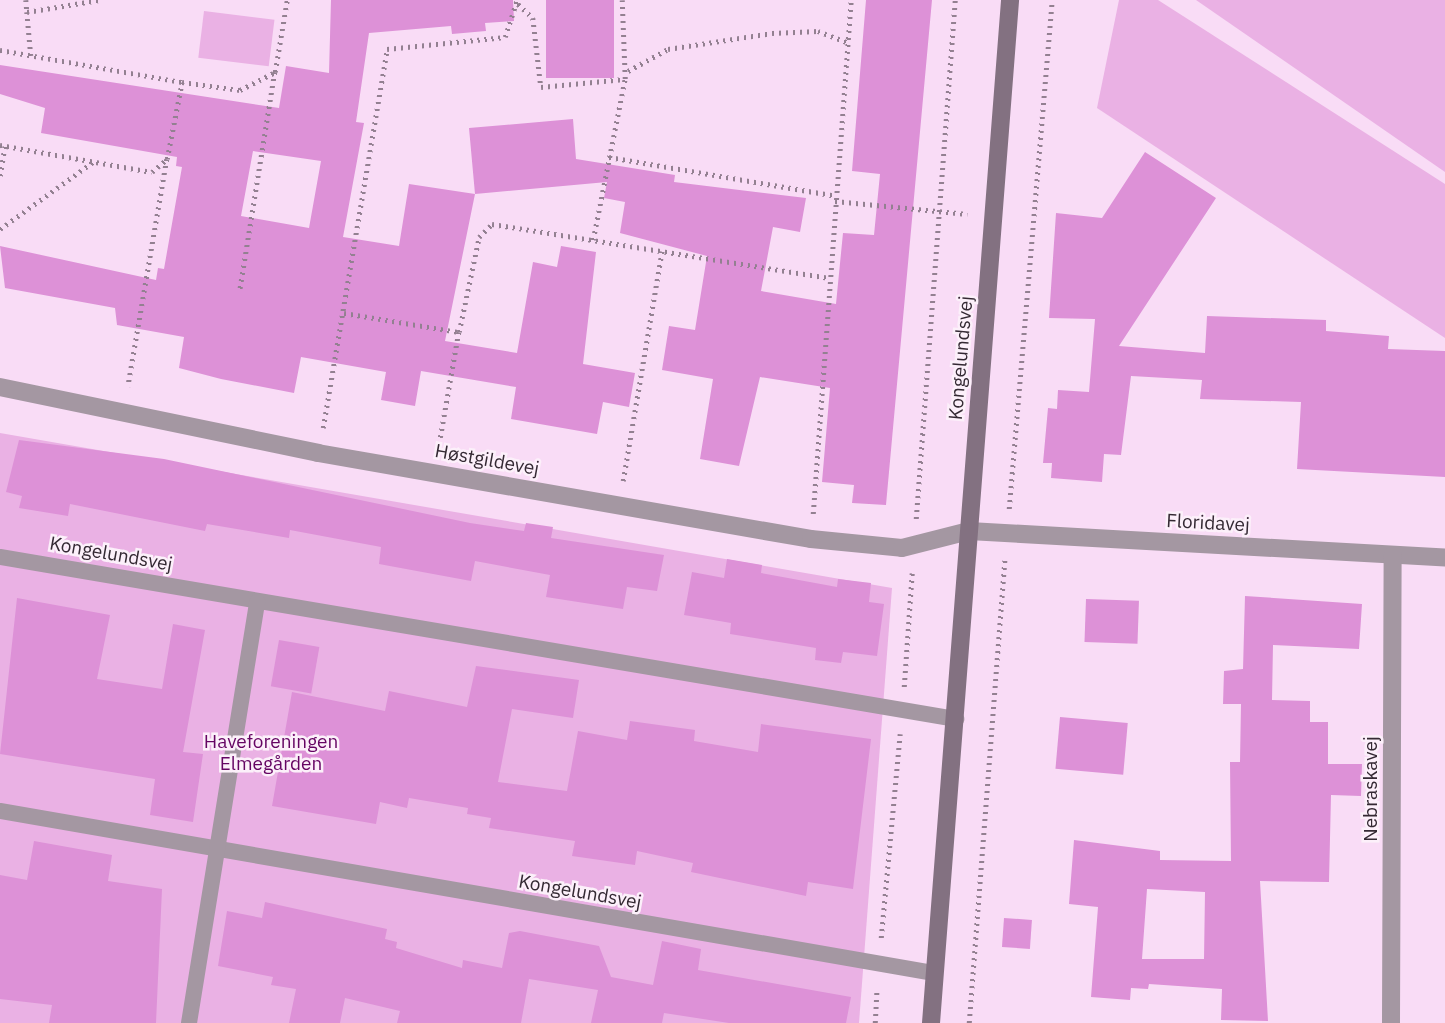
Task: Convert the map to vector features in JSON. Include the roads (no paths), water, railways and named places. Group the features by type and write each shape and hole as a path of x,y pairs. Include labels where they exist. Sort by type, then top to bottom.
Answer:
{"street":[{"name":"Kongelundsvej","path":"931,1023 1010,0"},
{"name":"Høstgildevej","path":"0,387 318,453 811,539 915,544 969,531"},
{"name":"Floridavej","path":"969,531 1445,558"},
{"name":"Nebraskavej","path":"1391,1023 1393,555"}],"lane":[{"name":"Kongelundsvej","path":"0,557 956,719"},
{"path":"189,1023 219,852 257,601"},
{"name":"Kongelundsvej","path":"0,811 219,852 934,973"}],"park label":[{"name":"Haveforeningen Elmegården","path":"271,753"}]}
